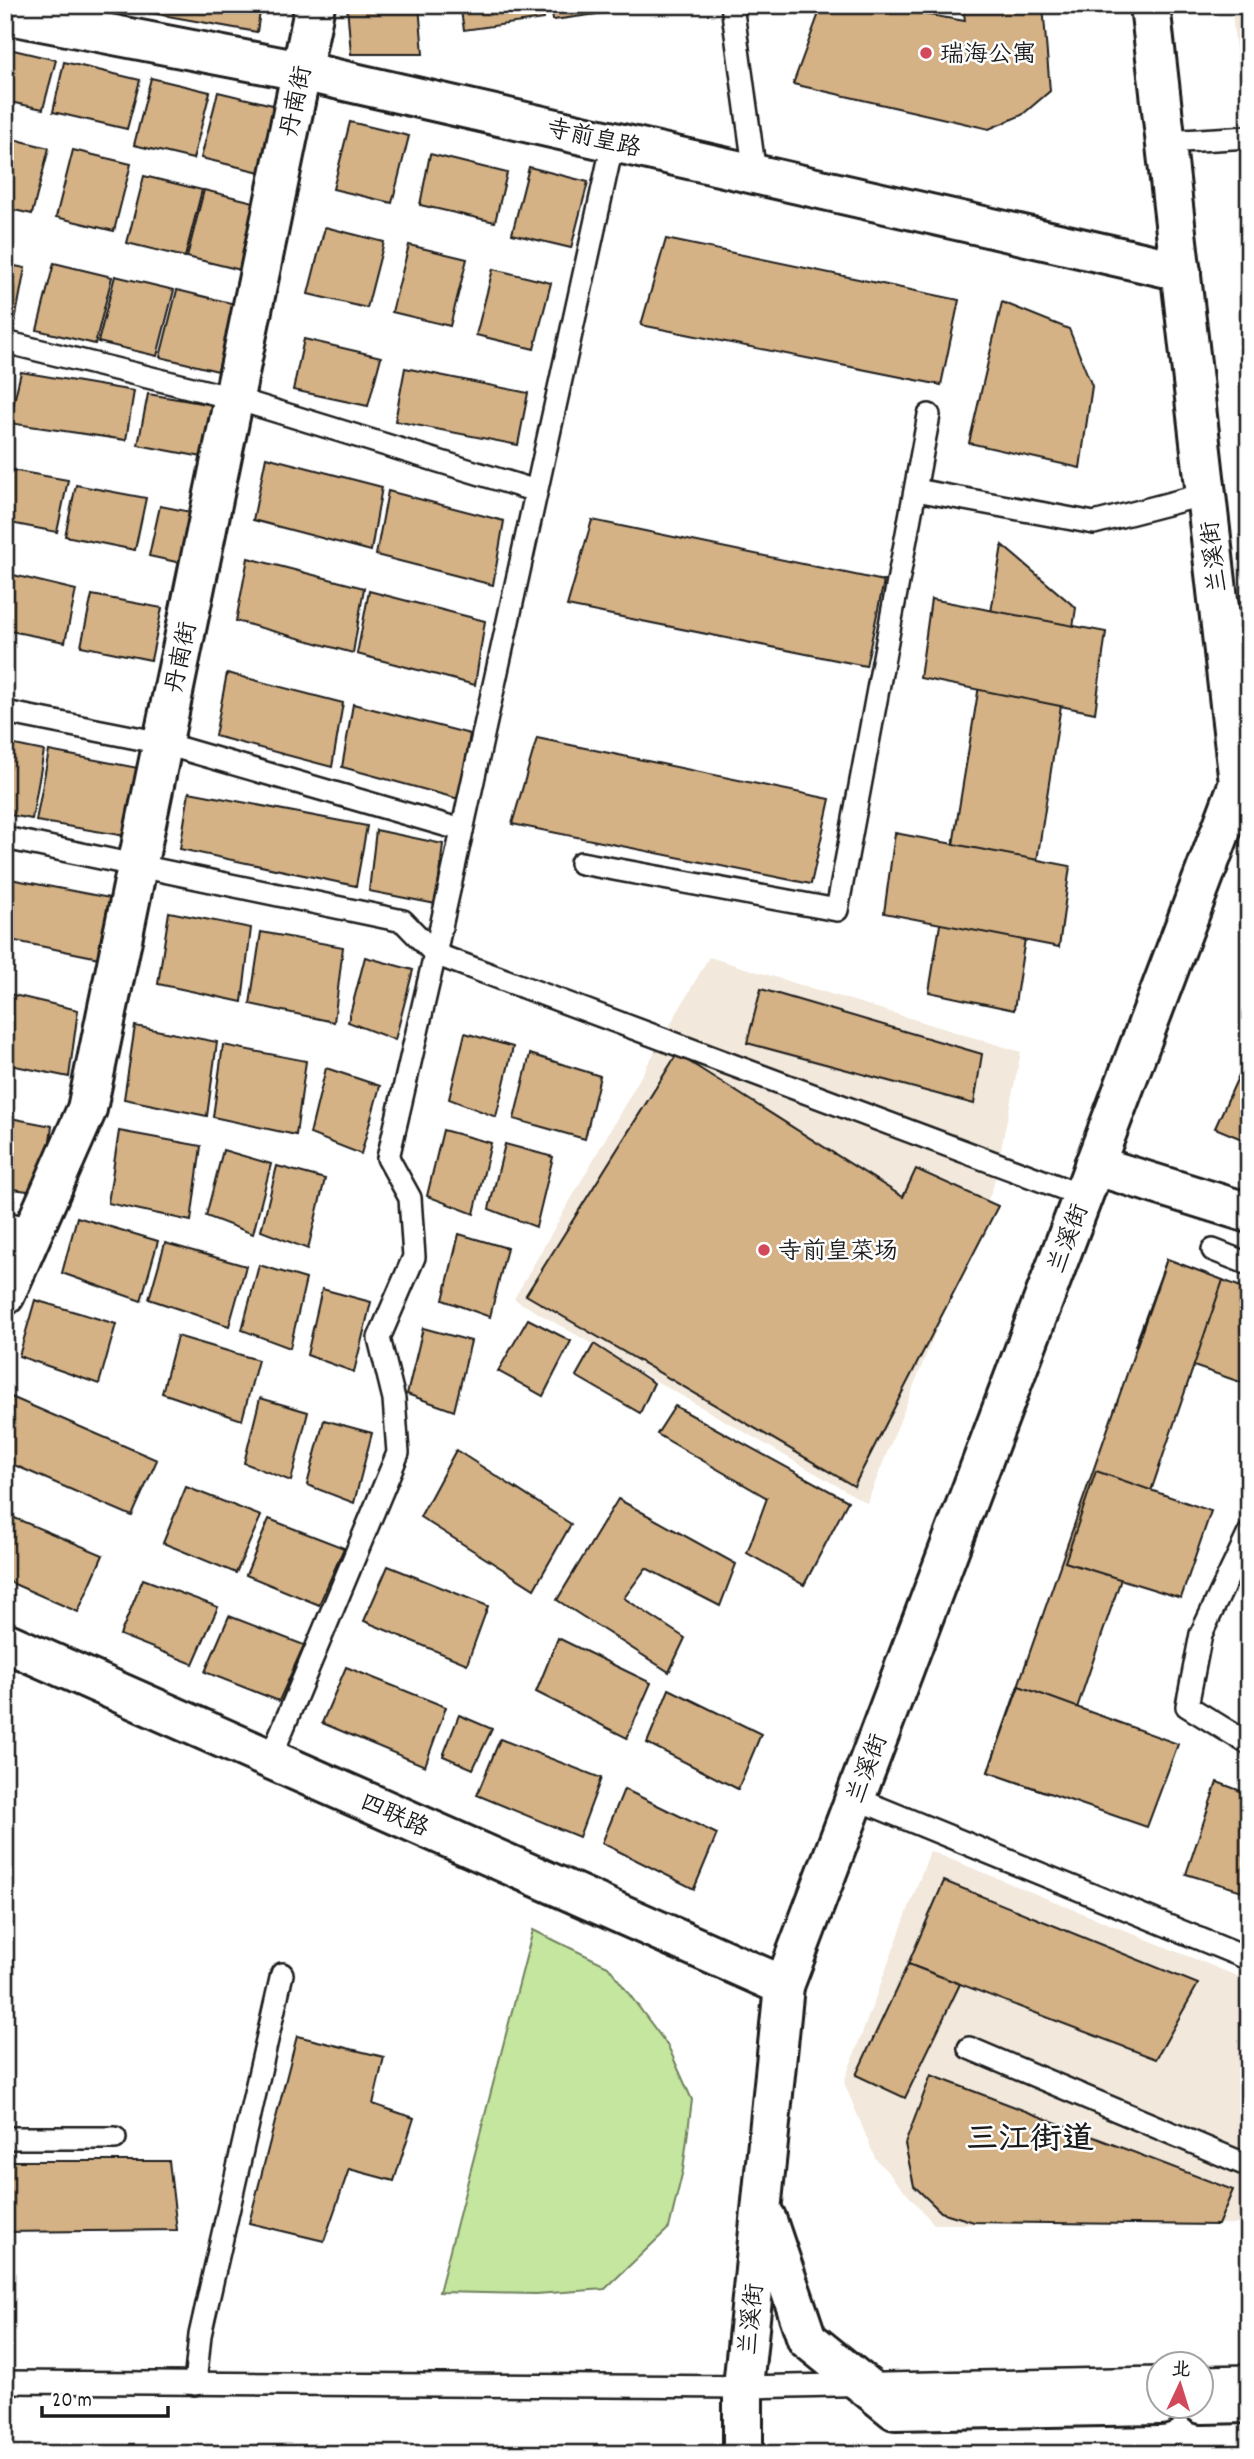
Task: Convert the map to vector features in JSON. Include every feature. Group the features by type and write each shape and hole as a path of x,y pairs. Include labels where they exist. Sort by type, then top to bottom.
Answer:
{"street":[{"name":"丹南街","path":"5,1295 20,1226 87,1109 315,5"},
{"name":"兰溪街","path":"743,2454 743,2387 784,1986 1089,1180 1244,782 1206,495 1150,5"},
{"name":"寺前皇路","path":"5,14 301,71 1181,271"},
{"path":"1089,1180 1249,1213"},
{"name":"四联路","path":"5,1642 784,1986"},
{"path":"762,2205 807,2339 895,2410 1146,2405"},
{"path":"1216,2404 1249,2403"}],"lane":[{"path":"732,5 755,174"},
{"path":"1166,142 1249,137"},
{"path":"270,1759 398,1453 394,1399 379,1338 414,1257 410,1198 388,1158 613,142"},
{"path":"5,342 233,398 536,491"},
{"path":"581,863 837,910 929,415"},
{"path":"916,490 1094,523 1206,495"},
{"path":"5,712 162,743 462,831"},
{"path":"5,838 403,920 435,954 1089,1180"},
{"path":"1213,1250 1249,1264"},
{"path":"1249,1533 1201,1634 1187,1706 1249,1744"},
{"path":"855,1798 1249,1959"},
{"path":"195,2384 200,2335 282,1974"},
{"path":"969,2048 1249,2166"},
{"path":"5,2138 115,2138"},
{"path":"1216,2377 1249,2376"},
{"path":"5,2382 743,2387 1146,2378"}],"shaded area":[{"path":"1231,5 1249,5 1249,168"},
{"name":"寺前皇菜场","path":"709,957 1021,1052 993,1187 867,1503 514,1299"},
{"path":"930,1851 1249,1981 1249,2224 934,2224 875,2158 844,2082"}],"green space":[{"path":"533,1930 608,1966 668,2046 692,2100 683,2170 669,2228 605,2289 536,2294 439,2292"}],"building":[{"path":"123,5 261,5 257,32 123,8"},
{"path":"347,5 419,5 423,54 351,54"},
{"path":"460,5 542,5 544,19 464,30"},
{"path":"551,5 633,5 634,9 553,20"},
{"name":"瑞海公寓","path":"822,5 870,5 965,21 963,5 1043,5 1050,91 1022,115 989,129 793,84"},
{"path":"5,48 56,60 43,109 5,101"},
{"path":"64,62 140,80 127,129 53,112"},
{"path":"151,78 210,92 193,159 134,145"},
{"path":"218,92 277,106 260,172 201,158"},
{"path":"350,122 409,136 392,203 333,189"},
{"path":"5,137 49,148 32,214 5,208"},
{"path":"73,150 131,164 114,231 56,217"},
{"path":"430,154 507,173 495,222 420,205"},
{"path":"529,167 588,182 571,248 512,234"},
{"path":"144,176 202,190 185,257 127,243"},
{"path":"204,190 262,204 245,271 187,257"},
{"path":"325,227 384,242 367,308 308,294"},
{"path":"666,239 959,300 941,385 641,325"},
{"path":"409,245 467,259 450,326 392,312"},
{"path":"54,263 112,277 95,344 37,330"},
{"path":"5,264 25,268 15,321 5,319"},
{"path":"493,269 551,283 534,349 476,335"},
{"path":"115,276 174,290 157,356 98,342"},
{"path":"177,290 235,304 218,371 160,357"},
{"path":"1002,302 1069,329 1092,386 1080,468 969,443"},
{"path":"304,339 381,357 368,406 293,390"},
{"path":"405,368 528,393 518,445 395,421"},
{"path":"21,372 134,391 126,440 9,423"},
{"path":"148,394 219,406 208,458 138,445"},
{"path":"266,457 382,487 371,551 253,520"},
{"path":"5,469 68,480 57,532 5,522"},
{"path":"76,485 146,498 135,550 65,536"},
{"path":"388,491 504,521 493,585 376,555"},
{"path":"160,506 196,513 181,563 149,556"},
{"path":"592,520 884,581 866,666 567,606"},
{"path":"1002,545 1076,608 1014,1010 929,992"},
{"path":"248,558 364,588 353,653 236,621"},
{"path":"5,573 76,590 65,642 5,630"},
{"path":"369,591 485,621 475,685 357,654"},
{"path":"92,595 162,608 151,660 81,646"},
{"path":"931,599 1106,632 1095,713 920,678"},
{"path":"227,673 343,703 332,767 215,736"},
{"path":"353,704 470,734 459,799 342,767"},
{"path":"537,738 830,799 811,884 512,824"},
{"path":"5,743 44,751 32,819 5,814"},
{"path":"49,751 143,769 132,837 36,821"},
{"path":"189,792 367,826 356,886 180,849"},
{"path":"376,830 443,844 436,904 369,891"},
{"path":"895,833 1070,866 1059,947 884,913"},
{"path":"5,878 115,899 104,959 5,939"},
{"path":"169,912 251,928 242,1002 158,984"},
{"path":"261,932 343,947 334,1022 250,1004"},
{"path":"365,957 413,970 395,1040 348,1022"},
{"path":"761,989 982,1054 974,1104 747,1043"},
{"path":"5,993 78,1010 69,1077 5,1064"},
{"path":"135,1026 217,1042 207,1116 124,1099"},
{"path":"465,1033 513,1047 496,1117 449,1099"},
{"path":"223,1045 306,1061 296,1135 213,1117"},
{"path":"1249,1053 1249,1142 1215,1128"},
{"path":"530,1054 600,1076 585,1139 514,1119"},
{"name":"寺前皇菜场","path":"677,1054 903,1197 916,1169 998,1206 854,1486 526,1295"},
{"path":"326,1068 380,1086 361,1154 310,1134"},
{"path":"5,1117 52,1126 43,1193 5,1188"},
{"path":"443,1130 491,1143 474,1214 427,1196"},
{"path":"119,1131 201,1146 191,1221 108,1203"},
{"path":"505,1144 553,1157 536,1227 489,1209"},
{"path":"223,1150 271,1164 253,1234 206,1216"},
{"path":"277,1166 325,1179 308,1249 261,1231"},
{"path":"77,1217 158,1241 141,1301 62,1273"},
{"path":"459,1234 507,1248 490,1317 443,1300"},
{"path":"165,1243 246,1266 229,1326 149,1299"},
{"path":"1167,1259 1249,1290 1249,1385 1135,1346"},
{"path":"1167,1259 1223,1280 1048,1793 988,1772"},
{"path":"259,1265 306,1279 290,1348 242,1330"},
{"path":"322,1289 371,1302 354,1372 307,1355"},
{"path":"35,1300 116,1324 99,1384 19,1356"},
{"path":"528,1319 571,1341 543,1396 498,1371"},
{"path":"423,1328 471,1341 454,1411 407,1394"},
{"path":"177,1336 258,1360 242,1420 162,1393"},
{"path":"594,1344 654,1383 640,1413 576,1376"},
{"path":"9,1396 157,1460 132,1516 5,1461 5,1406"},
{"path":"260,1398 308,1412 291,1481 244,1463"},
{"path":"675,1406 848,1501 804,1585 747,1553 767,1498 657,1434"},
{"path":"324,1420 372,1433 354,1503 307,1485"},
{"path":"456,1450 571,1524 534,1589 420,1517"},
{"path":"1096,1471 1211,1511 1181,1598 1065,1562"},
{"path":"186,1487 261,1516 236,1573 163,1543"},
{"path":"618,1499 736,1564 720,1606 646,1568 624,1598 685,1638 669,1672 557,1600"},
{"path":"5,1514 103,1555 78,1612 5,1580"},
{"path":"269,1519 344,1548 319,1605 246,1575"},
{"path":"388,1566 488,1606 467,1664 364,1621"},
{"path":"143,1579 218,1607 193,1664 120,1635"},
{"path":"229,1616 304,1645 279,1701 205,1672"},
{"path":"558,1638 651,1683 627,1738 536,1692"},
{"path":"346,1667 446,1707 425,1766 322,1723"},
{"path":"1019,1686 1178,1744 1147,1827 988,1772"},
{"path":"669,1689 761,1734 738,1789 647,1743"},
{"path":"459,1715 492,1729 473,1769 443,1756"},
{"path":"500,1739 601,1778 579,1837 477,1795"},
{"path":"1217,1782 1249,1794 1249,1893 1186,1874"},
{"path":"624,1789 717,1834 694,1889 602,1843"},
{"path":"944,1881 1198,1984 1156,2059 908,1964"},
{"path":"908,1964 960,1984 905,2098 856,2075"},
{"path":"297,2036 384,2057 373,2104 414,2118 394,2181 349,2169 324,2241 249,2223"},
{"path":"931,2075 1233,2190 1218,2225 974,2222 941,2212 914,2186 905,2144"},
{"path":"5,2161 169,2161 177,2230 5,2232"}],"place":[{"name":"瑞海公寓","path":"926,53"},
{"name":"寺前皇菜场","path":"764,1250"}],"district":[{"name":"三江街道","path":"1030,2137"}]}
